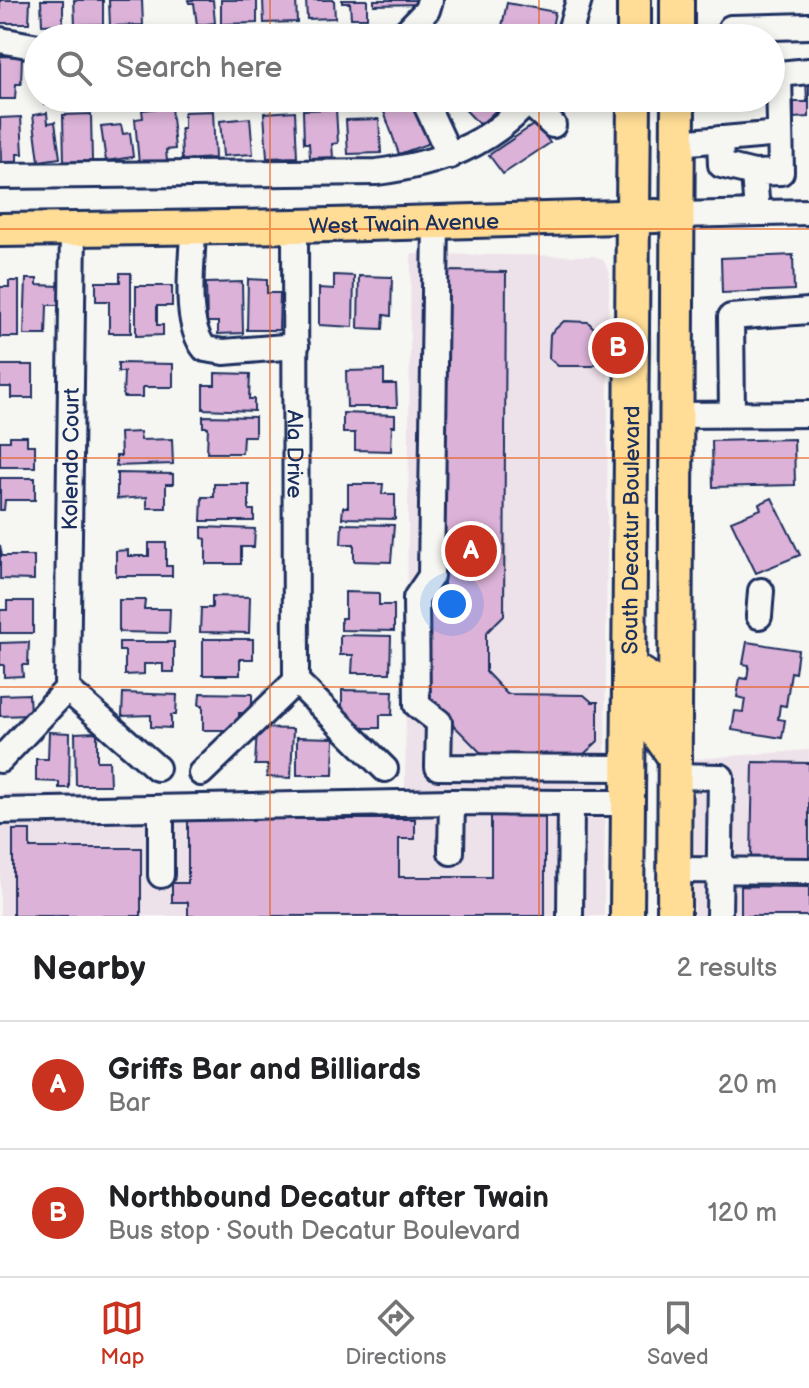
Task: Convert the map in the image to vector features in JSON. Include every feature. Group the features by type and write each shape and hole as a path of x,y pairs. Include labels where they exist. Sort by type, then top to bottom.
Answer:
{"main road":[{"path":"634,0 634,24"},
{"path":"677,0 677,24"},
{"name":"South Decatur Boulevard","path":"627,916 634,112"},
{"name":"South Decatur Boulevard","path":"674,916 678,112"},
{"name":"West Twain Avenue","path":"0,230 295,226 679,215"},
{"path":"631,452 655,522 656,602 660,609 676,616"},
{"path":"629,672 641,674 652,681 652,725 675,767"},
{"path":"628,803 642,804 650,810 652,916"}],"street":[{"path":"414,24 427,10 430,0"},
{"path":"572,24 579,0"},
{"path":"785,27 809,26"},
{"path":"0,40 24,44"},
{"path":"785,73 809,71"},
{"path":"430,112 450,156"},
{"path":"0,176 377,172 450,156 478,144 518,112"},
{"path":"541,112 553,125"},
{"path":"720,139 721,165 754,173 781,172 778,112"},
{"path":"678,143 780,134"},
{"path":"754,173 757,213"},
{"name":"West Twain Avenue","path":"679,215 809,212"},
{"path":"436,222 431,576 416,598 416,614 417,705 439,722 438,767 629,768"},
{"name":"Ala Drive","path":"295,226 296,681"},
{"path":"193,227 191,308 198,340 205,349 224,352 296,346"},
{"name":"Kolendo Court","path":"67,689 73,229"},
{"path":"732,414 731,317 809,311"},
{"path":"677,415 809,414"},
{"path":"759,616 761,591"},
{"path":"201,773 296,681 385,769"},
{"path":"0,760 67,689 157,768"},
{"path":"675,767 721,777 719,916"},
{"path":"0,811 452,802 628,803"},
{"path":"451,852 452,802"},
{"path":"570,916 571,803"},
{"path":"161,808 161,875"},
{"path":"674,870 809,871"}],"shaded area":[{"path":"411,254 594,256 603,260 609,272 604,916 0,916 0,794 405,790"},
{"path":"809,750 809,916 694,916 695,759"}],"building":[{"path":"0,0 30,0 29,23 0,23"},
{"path":"41,0 63,0 63,24 42,24"},
{"path":"74,0 103,0 103,24 75,24"},
{"path":"109,0 142,0 143,24 110,24"},
{"path":"188,0 213,0 215,23 197,24 194,3"},
{"path":"221,0 257,0 257,23 221,24"},
{"path":"263,0 296,0 297,22 264,23"},
{"path":"306,0 334,0 335,18 307,19"},
{"path":"342,0 367,0 367,18 351,18 350,3 342,3"},
{"path":"374,0 420,0 420,4 374,5"},
{"path":"507,3 555,12 553,24 502,24"},
{"path":"0,56 22,57 21,84 16,84 15,99 0,99"},
{"path":"806,80 809,80 809,117 794,118 794,102 807,102"},
{"path":"142,112 171,112 175,149 166,150 167,161 139,164 135,119 143,118"},
{"path":"184,112 213,112 215,158 182,160 181,129 184,129"},
{"path":"295,112 297,157 267,158 264,113"},
{"path":"303,112 336,112 338,143 332,144 333,157 310,158 309,143 304,143"},
{"path":"384,112 421,112 433,142 399,154"},
{"path":"467,112 494,112 480,125"},
{"path":"47,113 48,123 55,122 60,158 39,161 33,115"},
{"path":"91,114 92,161 64,162 63,115"},
{"path":"21,117 23,154 17,154 17,163 1,163 0,118"},
{"path":"250,118 253,154 223,156 220,121"},
{"path":"379,119 381,153 348,154 346,120"},
{"path":"536,123 550,143 503,174 489,155"},
{"path":"121,125 123,134 130,133 133,157 106,161 101,127"},
{"path":"793,255 794,290 722,293 721,258"},
{"path":"446,271 506,272 504,615 486,633 486,672 507,694 584,695 592,702 598,702 598,741 583,755 482,754 426,697 427,605 444,589"},
{"path":"120,273 131,273 131,333 109,333 109,301 96,301 96,282 120,282"},
{"path":"334,275 354,276 353,327 319,325 319,288 334,289"},
{"path":"359,276 392,277 391,316 384,315 383,329 358,328"},
{"path":"26,279 37,279 37,285 60,286 60,305 47,305 46,335 24,335"},
{"path":"248,279 267,280 267,293 280,293 279,330 247,330"},
{"path":"9,281 19,281 19,337 0,337 0,287 9,287"},
{"path":"242,282 243,333 218,334 218,322 207,322 206,283"},
{"path":"136,286 172,286 172,306 157,306 157,325 163,325 163,335 136,336"},
{"path":"564,321 588,322 601,335 601,359 593,366 558,366 549,358 550,334"},
{"path":"118,363 173,364 173,387 143,387 143,397 123,397 124,372 118,372"},
{"path":"0,365 33,365 33,398 11,398 11,387 0,387"},
{"path":"384,370 384,384 396,384 397,407 347,407 346,371"},
{"path":"215,373 250,374 249,399 254,399 254,411 203,409 203,385 215,385"},
{"path":"343,413 395,415 391,451 355,450 355,433 343,433"},
{"path":"203,416 255,417 255,436 243,436 242,453 207,453 208,427 203,427"},
{"path":"140,432 141,440 172,439 173,464 116,466 116,456 121,456 120,433"},
{"path":"10,436 27,436 27,445 35,445 35,467 0,467 0,441 10,441"},
{"path":"794,439 795,485 713,487 712,441"},
{"path":"117,473 173,474 173,484 166,484 166,508 147,508 147,497 117,499"},
{"path":"0,478 35,478 35,500 5,500 4,510 0,510"},
{"path":"214,484 249,484 249,510 254,510 254,521 201,521 202,497 214,497"},
{"path":"348,484 383,484 382,494 395,494 395,519 342,518 343,507 348,507"},
{"path":"772,498 800,555 756,573 731,521 761,509 759,504"},
{"path":"342,524 394,525 391,562 354,561 354,544 341,544"},
{"path":"202,527 255,529 254,547 241,547 241,564 206,564 206,539 202,538"},
{"path":"149,543 166,543 166,566 172,566 172,576 116,576 116,551 128,550 128,556 149,556"},
{"path":"0,545 2,556 34,556 34,580 0,579"},
{"path":"345,592 379,593 379,605 394,605 394,631 341,630 341,618 345,618"},
{"path":"212,596 250,597 249,633 200,632 201,608 212,608"},
{"path":"119,600 145,600 144,609 170,609 169,633 119,632"},
{"path":"7,601 33,601 33,633 0,633 0,610 7,610"},
{"path":"340,635 391,636 390,673 352,673 353,655 340,655"},
{"path":"203,639 253,639 253,659 240,659 240,675 203,675"},
{"path":"29,642 28,665 22,665 23,676 4,677 4,665 0,665 0,643"},
{"path":"119,642 174,642 174,672 163,672 163,664 144,664 144,674 125,675 125,651 119,651"},
{"path":"747,642 798,650 786,706 780,705 778,719 785,720 782,738 732,730 735,711 743,712 745,699 737,697 740,678 747,679 749,665 743,664"},
{"path":"342,690 393,691 392,715 380,715 380,728 348,728 342,716"},
{"path":"123,693 177,695 176,715 171,715 171,728 151,727 151,715 122,716"},
{"path":"200,693 252,694 252,713 239,713 239,730 203,730"},
{"path":"29,694 30,715 0,716 0,695"},
{"path":"257,728 293,729 291,778 267,777 268,765 255,765"},
{"path":"49,732 70,733 69,788 59,788 59,782 36,781 36,759 48,759"},
{"path":"97,732 97,761 109,761 110,785 76,785 75,733"},
{"path":"297,737 334,738 333,775 297,775"},
{"path":"753,762 809,763 809,858 751,857"},
{"path":"491,816 545,816 545,916 188,916 188,902 172,902 172,883 188,883 188,819 415,819 415,839 399,839 399,877 491,877"},
{"path":"13,830 30,830 30,848 141,848 141,916 13,916"},
{"path":"741,886 809,887 809,916 741,916"}],"place":[{"name":"Northbound Decatur after Twain","path":"618,348"},
{"name":"Griffs Bar and Billiards","path":"471,551"}]}
